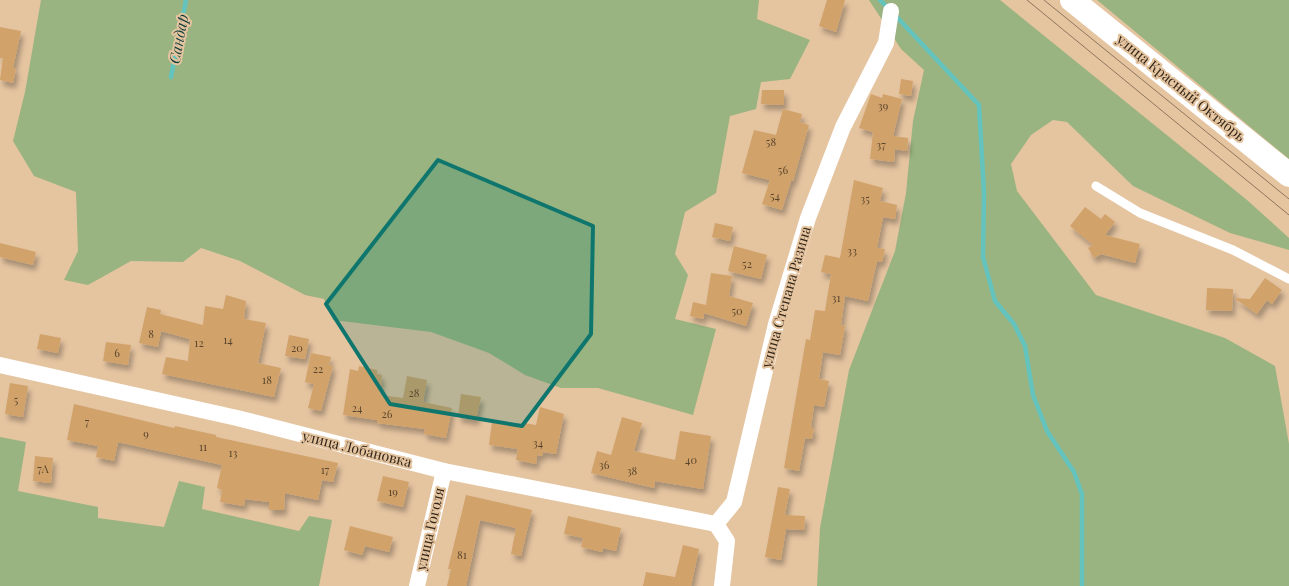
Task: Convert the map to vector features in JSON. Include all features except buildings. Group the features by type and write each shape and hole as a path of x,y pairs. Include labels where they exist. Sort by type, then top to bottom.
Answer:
{"main road":[{"name":"улица Красный Октябрь","path":"1072,0 1289,175"}],"street":[{"name":"улица Степана Разина","path":"716,524 734,502 776,324 808,218 842,126 886,43 891,11"},
{"name":"улица Лобановка","path":"0,365 237,418 444,471 716,524"},
{"name":"улица Гоголя","path":"417,586 444,471"},
{"path":"716,524 727,541 722,586"}],"lane":[{"path":"1096,186 1140,212 1233,250 1289,279"}],"highlighted area":[{"path":"438,160 593,226 591,334 522,426 390,404 326,304"}],"green space":[{"path":"41,0 759,0 757,19 810,40 790,79 761,82 756,109 730,116 716,193 685,212 675,254 688,275 675,319 716,329 693,415 598,388 561,388 525,375 489,353 431,332 333,320 324,299 305,295 240,261 201,248 183,262 131,261 88,285 64,280 78,251 76,192 34,176 13,141 25,92"},
{"path":"869,0 1000,0 1247,200 1289,238 1289,250 1230,233 1133,186 1067,122 1053,120 1031,135 1011,164 1017,191 1096,295 1225,338 1275,366 1289,444 1289,586 817,586 820,528 849,370 895,251 906,193 913,121 924,70 901,49"},
{"path":"1097,0 1289,0 1289,159"},
{"path":"0,437 26,442 18,491 98,507 98,518 164,527 179,481 205,487 202,509 299,531 309,516 332,520 319,586 0,586"}],"waterway":[{"name":"Сандар","path":"171,77 186,0"},
{"path":"880,0 889,9"},
{"path":"894,14 979,105 984,193 983,257 995,301 1014,324 1025,346 1033,395 1047,431 1074,472 1082,494 1082,586"}],"tram line":[{"path":"1027,0 1289,215"},
{"path":"1044,0 1289,199"}]}
